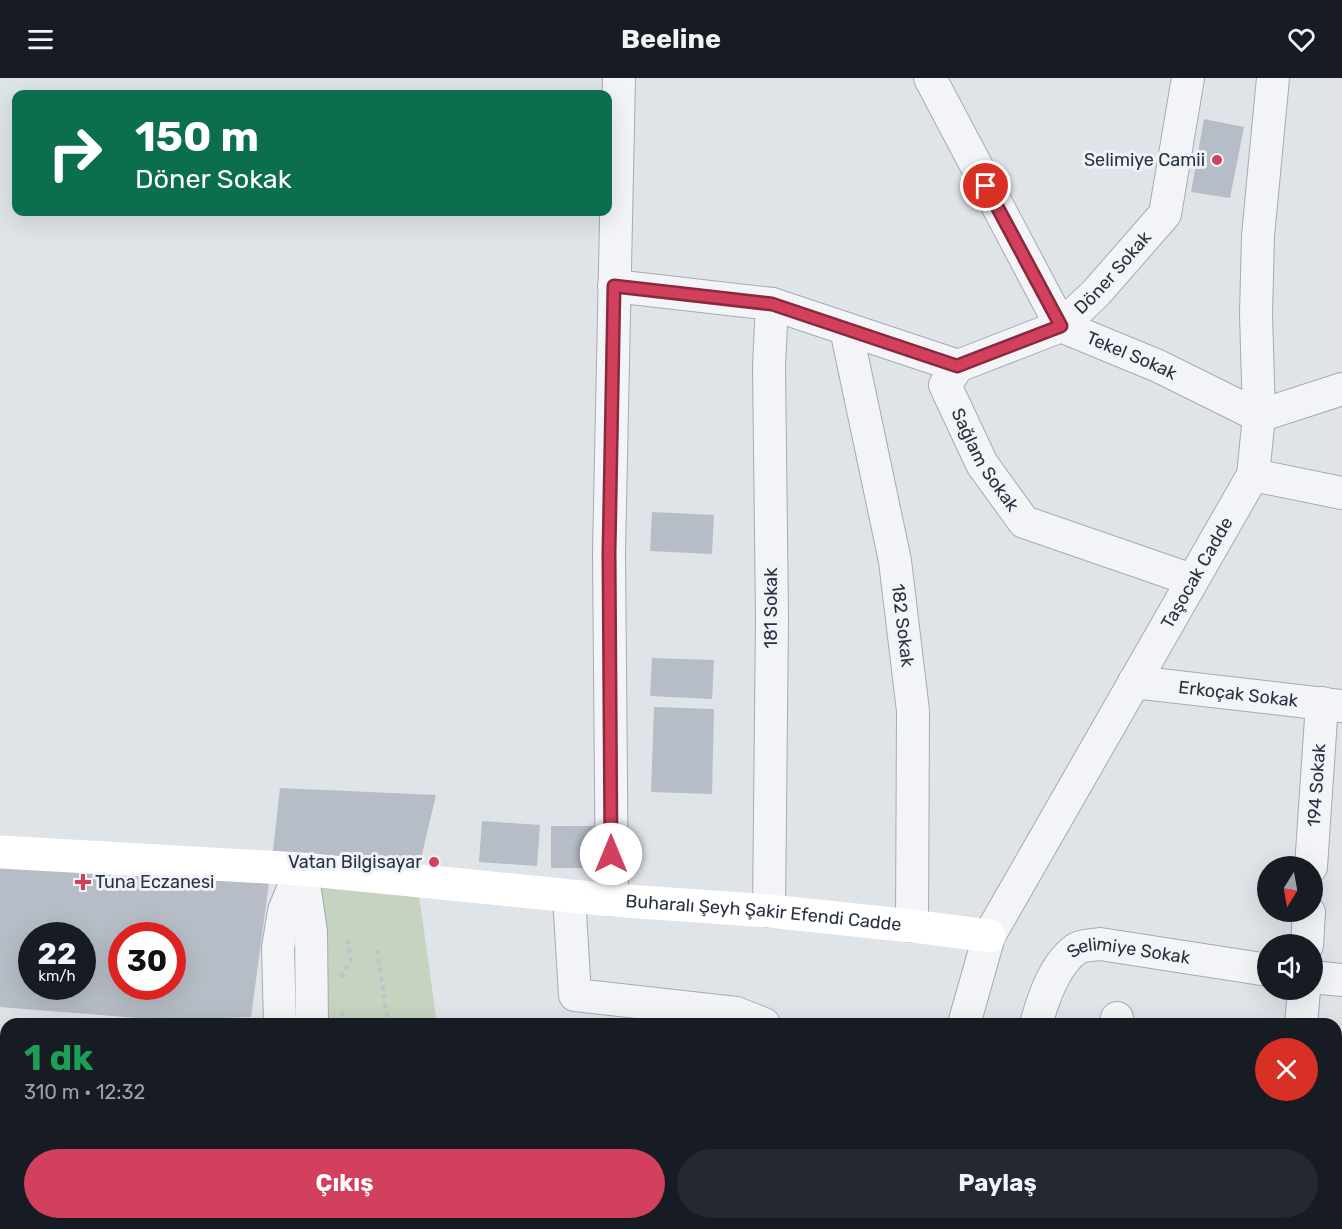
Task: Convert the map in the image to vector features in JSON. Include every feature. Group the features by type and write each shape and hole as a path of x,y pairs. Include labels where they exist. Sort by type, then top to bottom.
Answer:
{"street":[{"path":"612,900 609,552 619,78"},
{"path":"930,78 1061,326"},
{"name":"Döner Sokak","path":"957,366 1061,326 1096,293 1165,214 1188,78"},
{"name":"Taşocak Cadde","path":"966,1018 989,936 1252,475 1259,416 1256,314 1258,236 1273,78"},
{"path":"614,286 772,304 957,366"},
{"name":"181 Sokak","path":"769,911 772,618 769,366 772,304"},
{"name":"Tekel Sokak","path":"1061,326 1158,366 1259,416"},
{"name":"182 Sokak","path":"846,329 895,561 913,711 912,926"},
{"name":"Sağlam Sokak","path":"957,366 945,385 982,464 1024,522 1192,580"},
{"path":"1259,416 1342,389"},
{"path":"1252,475 1342,493"},
{"name":"Erkoçak Sokak","path":"1134,682 1332,704"},
{"name":"194 Sokak","path":"1315,856 1328,819 1332,704"},
{"name":"Buharalı Şeyh Şakir Efendi Cadde","path":"0,852 302,869 612,900 769,911 989,936"},
{"path":"280,1018 278,948 284,911 302,869"},
{"path":"302,869 311,932 312,1018"},
{"path":"569,896 575,995 736,1013 749,1018"},
{"name":"Selimiye Sokak","path":"1038,1018 1056,969 1078,947 1100,944 1257,968"},
{"path":"1323,978 1342,980"},
{"path":"1302,1018 1303,1000"}],"path":[{"path":"340,979 351,960 346,936"},
{"path":"377,950 387,1018"},
{"path":"339,1009 346,1018"}],"green space":[{"path":"301,869 417,881 436,1018 312,1018"}],"building":[{"name":"Selimiye Camii","path":"1204,119 1244,127 1230,198 1191,192"},
{"path":"652,512 714,515 712,554 650,551"},
{"path":"652,658 714,660 712,699 650,696"},
{"path":"654,707 714,709 712,794 651,792"},
{"path":"280,788 436,795 416,880 271,868"},
{"path":"482,821 540,825 537,866 479,862"},
{"path":"551,826 597,826 597,868 551,868"},
{"path":"0,858 271,868 251,1017 138,1018 0,1007"}],"place":[{"name":"Selimiye Camii","path":"1217,160"},
{"name":"Vatan Bilgisayar","path":"434,862"},
{"name":"Tuna Eczanesi","path":"83,882"}],"route":[{"path":"611,854 609,552 614,286 772,304 957,366 1061,326 986,186"}]}
